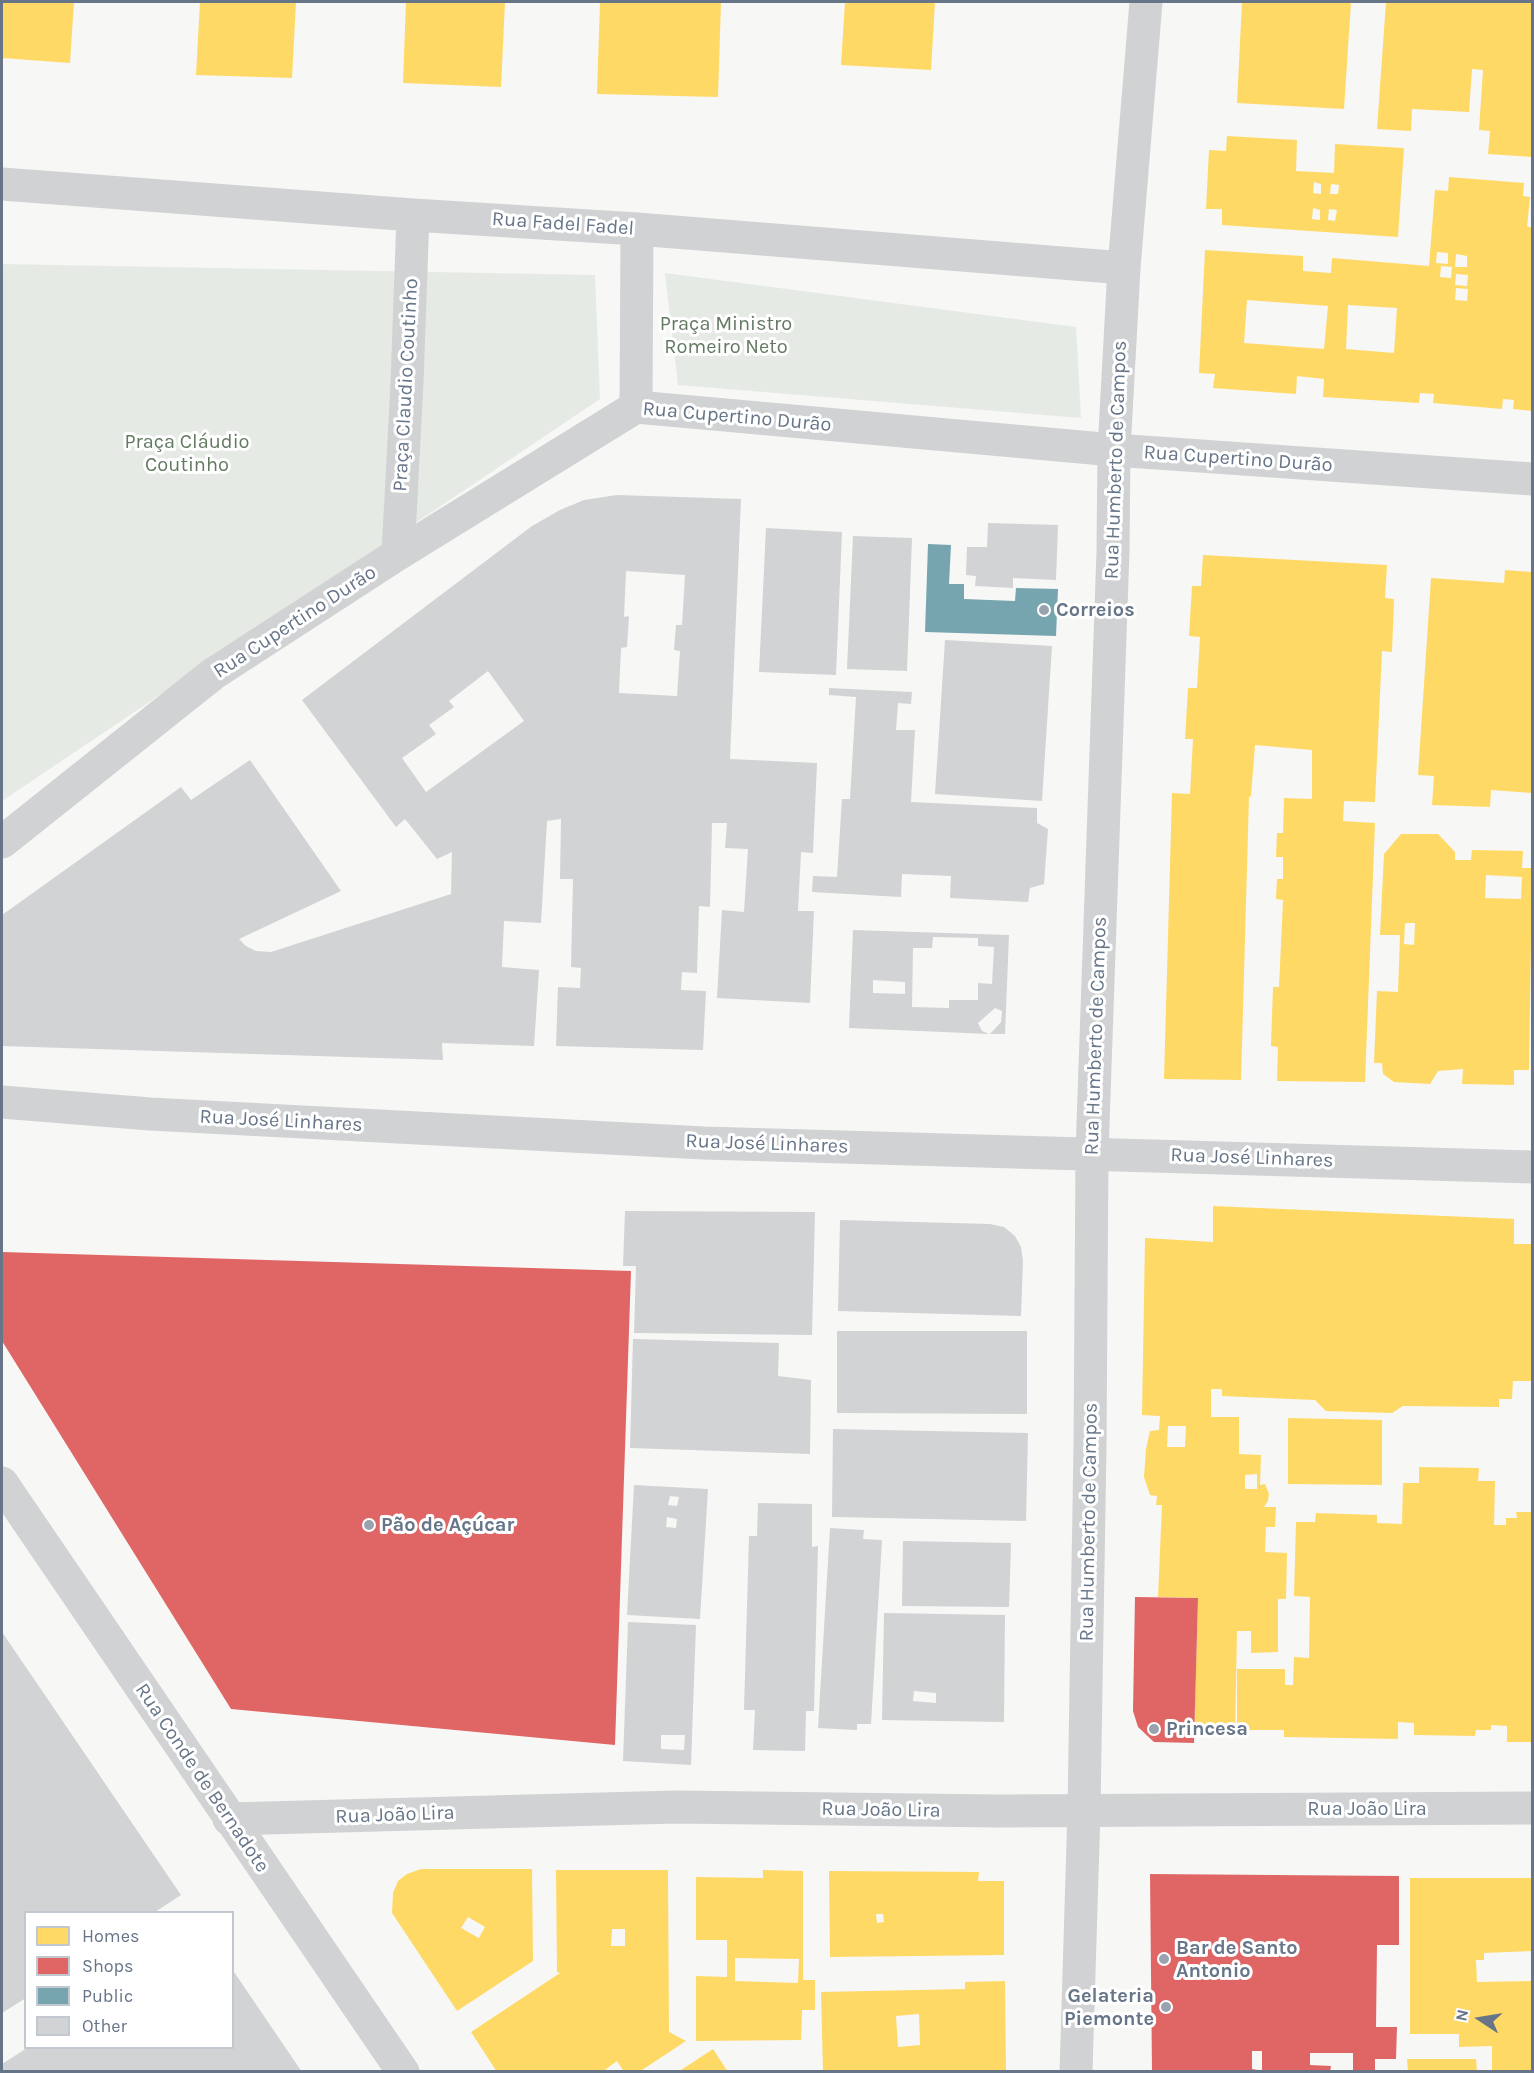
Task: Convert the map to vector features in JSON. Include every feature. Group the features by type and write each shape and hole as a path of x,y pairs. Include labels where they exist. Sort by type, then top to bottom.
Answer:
{"street":[{"name":"Rua Humberto de Campos","path":"1076,2072 1084,1810 1092,1153 1113,551 1114,450 1124,268 1146,2"},
{"name":"Rua Fadel Fadel","path":"2,184 413,215 637,229 1124,268"},
{"name":"Praça Claudio Coutinho","path":"398,554 413,215"},
{"path":"636,407 637,229"},
{"name":"Rua Cupertino Durão","path":"2,842 213,674 398,554 636,407 1114,450 1533,479"},
{"name":"Rua José Linhares","path":"2,1102 150,1114 704,1143 1533,1167"},
{"name":"Rua Conde de Bernadote","path":"2,1483 403,2072"},
{"name":"Rua João Lira","path":"229,1819 676,1807 1084,1810 1533,1808"}],"green space":[{"name":"Praça Cláudio Coutinho","path":"2,264 595,275 600,399 2,801"},
{"name":"Praça Ministro Romeiro Neto","path":"665,273 1076,327 1081,418 678,385"}],"building: Homes":[{"path":"2,2 74,2 70,63 2,58"},
{"path":"200,2 296,2 292,78 196,75"},
{"path":"406,2 505,2 501,87 403,83"},
{"path":"600,2 721,2 718,97 597,94"},
{"path":"845,2 935,2 931,70 841,65"},
{"path":"1242,2 1351,2 1344,109 1237,103"},
{"path":"1386,2 1532,2 1532,157 1488,154 1490,131 1479,130 1483,70 1472,69 1469,112 1412,109 1411,131 1377,129"},
{"path":"1227,136 1297,140 1296,171 1334,173 1335,144 1404,148 1398,237 1222,225 1222,209 1206,209 1209,150 1226,151","holes":["1314,182 1321,184 1321,194 1313,193","1331,184 1339,185 1338,194 1330,194","1313,208 1320,210 1320,220 1312,219","1329,209 1337,210 1335,221 1328,220"]},
{"path":"1449,177 1524,183 1523,196 1530,197 1527,227 1532,227 1532,411 1513,409 1514,400 1503,399 1502,409 1433,403 1434,394 1420,393 1419,403 1323,397 1324,379 1297,376 1296,394 1213,388 1215,374 1199,373 1205,250 1303,256 1303,271 1331,273 1332,258 1429,266 1435,190 1448,191","holes":["1437,252 1448,253 1448,264 1436,263","1456,254 1467,256 1467,267 1455,267","1441,266 1452,267 1451,278 1440,277","1456,274 1468,275 1467,286 1455,285","1456,288 1468,289 1467,301 1455,300","1247,300 1328,306 1324,349 1244,343","1348,305 1397,308 1394,353 1346,349"]},
{"path":"1203,555 1387,565 1385,598 1394,599 1392,652 1382,651 1375,802 1344,801 1343,821 1375,823 1365,1082 1277,1081 1278,1047 1271,1046 1273,987 1279,987 1283,900 1276,899 1277,879 1283,879 1283,857 1276,857 1277,833 1283,833 1284,798 1312,799 1312,750 1255,745 1251,796 1249,797 1241,1080 1164,1079 1172,793 1190,794 1193,739 1185,739 1188,688 1197,688 1200,637 1189,636 1192,586 1201,586"},
{"path":"1505,570 1532,572 1532,793 1491,790 1490,807 1432,805 1434,776 1418,775 1431,578 1504,583"},
{"path":"1401,834 1438,834 1455,852 1455,860 1471,860 1472,850 1523,851 1522,868 1532,868 1529,1070 1514,1070 1514,1085 1462,1084 1463,1069 1438,1071 1430,1084 1394,1082 1383,1074 1382,1063 1374,1063 1377,991 1398,992 1400,935 1380,935 1384,854","holes":["1486,875 1522,877 1521,899 1485,898","1405,923 1415,923 1414,945 1404,944"]},
{"path":"1213,1206 1514,1219 1514,1244 1532,1244 1532,1381 1513,1381 1512,1399 1499,1399 1499,1407 1403,1406 1392,1413 1326,1411 1315,1400 1222,1396 1222,1389 1211,1389 1211,1417 1239,1417 1239,1454 1261,1455 1260,1485 1265,1484 1269,1494 1264,1507 1276,1507 1275,1527 1266,1527 1265,1552 1287,1553 1286,1599 1278,1599 1278,1652 1251,1653 1251,1631 1237,1631 1235,1736 1194,1735 1198,1598 1158,1597 1162,1505 1156,1505 1157,1496 1150,1495 1144,1477 1150,1431 1159,1430 1160,1416 1142,1415 1145,1238 1213,1242","holes":["1168,1426 1186,1426 1185,1447 1167,1447","1257,1474 1257,1489 1245,1489 1245,1475"]},
{"path":"1288,1418 1382,1420 1382,1485 1288,1484"},
{"path":"1419,1467 1479,1468 1478,1481 1495,1481 1494,1525 1506,1525 1506,1518 1517,1518 1516,1512 1532,1512 1532,1742 1507,1742 1507,1726 1491,1725 1491,1730 1476,1730 1475,1736 1414,1735 1414,1723 1398,1722 1398,1739 1284,1737 1284,1730 1237,1730 1237,1669 1285,1669 1285,1685 1293,1685 1294,1657 1309,1658 1310,1597 1294,1596 1296,1522 1315,1522 1316,1513 1377,1515 1377,1523 1402,1524 1403,1483 1419,1483"},
{"path":"421,1869 532,1869 533,1961 457,2011 392,1913 393,1893 398,1881 407,1874","holes":["468,1917 485,1927 479,1938 461,1928"]},
{"path":"556,1870 668,1870 669,2032 686,2041 639,2072 624,2072 617,2061 602,2072 497,2072 471,2032 560,1973 557,1972","holes":["612,1929 625,1929 625,1946 611,1946"]},
{"path":"763,1870 803,1871 803,1980 815,1980 815,2010 802,2010 801,2040 696,2041 696,1976 727,1977 727,1940 696,1940 696,1877 763,1878","holes":["735,1958 799,1959 798,1983 735,1981"]},
{"path":"829,1871 979,1872 978,1881 1004,1881 1004,1955 830,1957","holes":["876,1914 883,1914 884,1922 877,1923"]},
{"path":"1410,1878 1532,1878 1532,1951 1484,1953 1484,1960 1476,1960 1477,1982 1532,1981 1532,2072 1492,2072 1492,2046 1459,2047 1459,2034 1410,2034"},
{"path":"1005,1981 1006,2071 823,2072 821,1992 965,1989 965,1982","holes":["919,2014 920,2045 898,2047 896,2016"]},
{"path":"713,2049 728,2072 678,2072"},
{"path":"1407,2059 1476,2059 1477,2072 1408,2072"}],"building: Shops":[{"name":"Pão de Açúcar","path":"2,1252 631,1271 615,1745 231,1709 2,1341"},
{"path":"1135,1597 1198,1598 1194,1743 1154,1742 1138,1727 1133,1711"},
{"path":"1150,1874 1399,1876 1399,1945 1377,1945 1376,2027 1397,2027 1396,2059 1375,2059 1375,2072 1353,2072 1353,2053 1310,2053 1310,2065 1331,2066 1330,2072 1262,2072 1262,2051 1252,2051 1252,2069 1258,2072 1152,2072"}],"building: Public":[{"path":"928,544 951,545 949,584 964,584 964,599 1015,601 1016,588 1058,589 1056,636 925,632"}],"building: Other":[{"path":"617,495 741,499 730,759 817,763 813,853 801,852 798,911 814,911 810,1003 717,998 722,910 744,912 748,849 725,848 727,823 712,823 710,907 699,906 697,973 682,972 681,990 706,991 703,1050 556,1046 558,987 580,988 581,968 571,967 573,879 560,879 561,819 547,821 541,923 504,921 502,967 539,970 534,1046 442,1043 443,1060 2,1046 2,915 181,787 191,800 250,760 341,891 239,939 246,946 256,951 271,952 451,894 452,852 437,859 405,819 396,827 302,700 532,526 584,500","holes":["626,571 685,575 682,625 676,625 674,650 680,651 677,696 619,693 621,648 627,647 629,616 624,617","488,671 524,721 426,792 402,758 436,734 429,725 454,707 449,701"]},
{"path":"988,523 1058,525 1056,580 1013,578 1013,588 975,586 976,576 966,575 967,547 987,547"},
{"path":"766,528 842,532 836,675 759,672"},
{"path":"853,536 912,538 907,671 847,669"},
{"path":"945,640 1052,646 1042,801 935,794"},
{"path":"829,688 912,692 911,704 898,703 896,730 915,730 911,802 1037,808 1037,823 1048,829 1044,884 1030,888 1028,902 950,898 951,876 902,874 901,897 812,892 813,876 837,877 842,799 850,799 856,697 829,695"},
{"path":"853,930 1009,935 1005,1034 990,1034 1001,1022 1002,1011 995,1008 978,1023 982,1031 989,1034 849,1028","holes":["933,937 978,938 978,946 994,947 992,984 978,983 978,1000 949,1000 949,1008 912,1007 913,948 932,948","873,980 905,982 905,994 873,993"]},
{"path":"625,1211 815,1212 812,1335 634,1333 636,1266 623,1266"},
{"path":"840,1220 990,1224 1004,1227 1015,1236 1021,1247 1023,1261 1021,1316 838,1311"},
{"path":"837,1331 1027,1331 1027,1414 837,1413"},
{"path":"633,1339 779,1343 778,1376 811,1380 810,1454 630,1448"},
{"path":"833,1429 1028,1433 1026,1521 832,1517"},
{"path":"634,1485 708,1489 700,1619 627,1615","holes":["670,1496 679,1497 677,1506 668,1505","667,1517 677,1519 676,1528 666,1527"]},
{"path":"758,1503 812,1504 812,1547 818,1546 814,1711 806,1711 805,1751 753,1750 755,1710 744,1710 749,1536 757,1536"},
{"path":"830,1528 864,1530 863,1539 882,1540 871,1724 857,1724 857,1730 818,1728"},
{"path":"903,1541 1011,1543 1009,1607 902,1606"},
{"path":"884,1613 1005,1615 1004,1722 882,1720","holes":["914,1691 936,1693 936,1703 913,1701"]},
{"path":"628,1622 696,1625 691,1765 623,1761","holes":["661,1735 685,1735 684,1750 661,1749"]},
{"path":"2,1632 181,1895 157,1911 24,1911 24,1999 2,2013"},
{"path":"234,1972 302,2072 2,2072 2,2064 25,2049 234,2049"}],"place":[{"name":"Correios","path":"1044,610"},
{"name":"Pão de Açúcar","path":"369,1525"},
{"name":"Princesa","path":"1154,1729"},
{"name":"Bar de Santo Antonio","path":"1164,1959"},
{"name":"Gelateria Piemonte","path":"1166,2007"}]}
